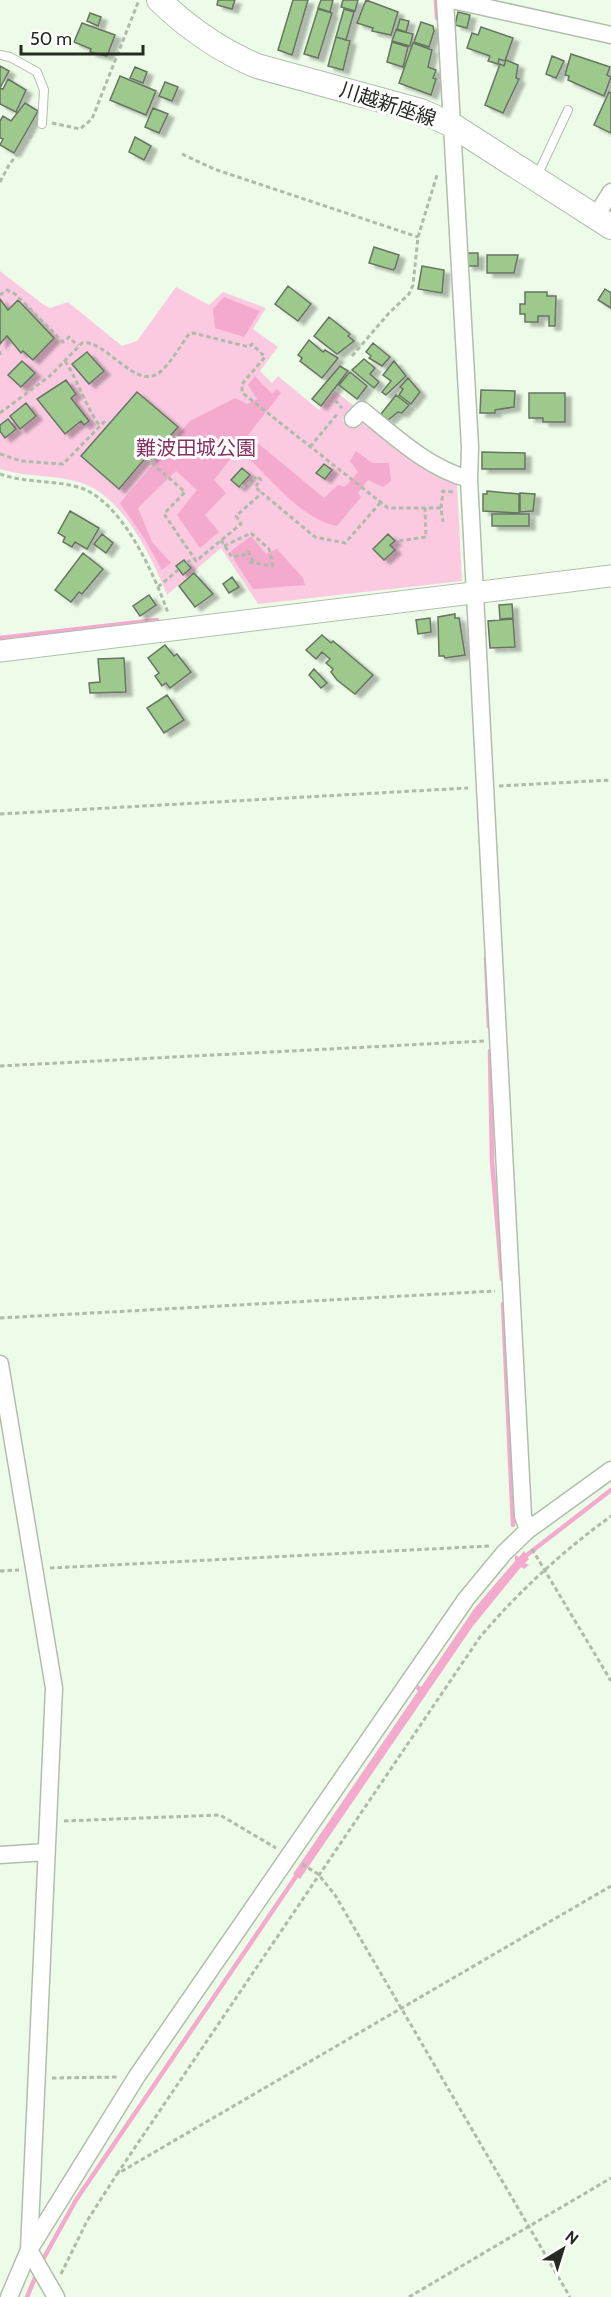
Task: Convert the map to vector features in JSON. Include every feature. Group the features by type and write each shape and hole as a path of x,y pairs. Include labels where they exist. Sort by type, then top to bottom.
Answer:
{"main road":[{"name":"川越新座線","path":"159,0 201,37 232,56 257,66 421,111 452,125 603,221"}],"street":[{"path":"444,0 470,447 469,479 477,592 498,1040 526,1532"},
{"path":"452,0 611,35"},
{"path":"603,221 611,192"},
{"path":"353,419 362,410 405,445 450,474 469,479"},
{"path":"0,651 611,576"},
{"path":"0,1364 54,1688 47,1822 39,2078 29,2250 54,2293"},
{"path":"9,2297 29,2250 137,2076 466,1599 504,1553 526,1532 611,1470"},
{"path":"0,1855 46,1852"}],"lane":[{"path":"0,55 10,57 37,72 44,90 42,124"},
{"path":"536,178 568,110"}],"path":[{"path":"0,182 9,165 42,124 64,124 80,129 88,124 139,0"},
{"path":"182,154 214,169 418,237"},
{"path":"352,356 389,313 409,294 413,285 418,237 438,171 453,169"},
{"path":"0,295 7,290 15,294 63,342 69,337 78,346"},
{"path":"0,412 30,392 65,361 78,346 88,342 133,371 152,375 160,372 189,334 193,333 249,347 252,344 264,357 241,388 253,401 388,508 441,508 443,522"},
{"path":"65,361 81,389 89,412 100,426"},
{"path":"310,447 342,408 335,400"},
{"path":"0,454 21,461 63,464 104,422 108,425"},
{"path":"150,462 174,435 186,445 192,438"},
{"path":"146,458 185,492 164,514 196,561 241,524 236,516 262,493"},
{"path":"0,474 81,488 97,498 114,514 138,546 158,587 174,630"},
{"path":"241,484 245,487 256,476 261,480 255,487 315,537 345,543 381,502"},
{"path":"399,541 426,537 425,508"},
{"path":"221,540 224,546 232,557 249,552 251,562 273,568 269,549 250,533 224,546"},
{"path":"187,563 193,558"},
{"path":"158,587 178,570"},
{"path":"0,814 611,780"},
{"path":"0,1066 498,1040"},
{"path":"0,1318 513,1290"},
{"path":"54,2293 87,2221 117,2174 480,1637 512,1599 543,1568 611,1516"},
{"path":"526,1532 543,1568 611,1681"},
{"path":"34,1569 497,1545 504,1553"},
{"path":"47,1822 220,1815 289,1856"},
{"path":"318,1874 335,1894 570,2297"},
{"path":"117,2174 611,1886"},
{"path":"39,2078 137,2076"},
{"path":"409,2297 611,2178"}],"green space":[{"name":"難波田城公園","path":"0,271 50,308 68,302 122,346 137,341 176,287 209,305 223,292 266,308 253,329 278,347 260,371 272,383 278,376 319,410 335,391 354,406 342,420 353,429 360,422 367,421 402,450 457,484 462,581 258,604 221,548 167,595 153,563 134,530 123,515 97,490 72,480 20,474 0,469"}],"shaded area":[{"path":"224,297 260,311 244,337 215,328 213,309"},
{"path":"255,376 272,394 277,389 281,393 248,435 324,498 338,485 345,487 358,472 350,461 356,451 372,463 389,463 391,481 383,487 368,480 358,493 361,497 337,526 309,514 296,505 238,449 214,480 226,493 205,515 219,532 200,548 177,515 197,490 176,471 138,508 152,542 171,563 162,570 120,503 190,421 235,398 247,404 257,399 248,385"},
{"path":"251,536 266,554 277,549 303,578 305,585 253,589 234,560 231,551"},
{"path":"524,1551 529,1559 525,1563 529,1565 524,1569 521,1567 473,1626 300,1879 293,1874 418,1691 416,1689 418,1685 421,1687 474,1609 515,1561 515,1555 519,1557"}],"building":[{"path":"218,0 235,0 232,9 217,5"},
{"path":"293,0 308,0 292,55 278,50"},
{"path":"321,0 333,0 330,12 318,8"},
{"path":"343,0 358,0 355,11 341,7"},
{"path":"366,0 398,12 391,35 372,31 373,28 357,23"},
{"path":"318,9 332,13 318,58 304,54"},
{"path":"344,9 354,12 346,40 336,37"},
{"path":"458,12 470,15 467,28 455,25"},
{"path":"90,13 101,17 98,26 87,21"},
{"path":"400,19 409,21 406,32 397,29"},
{"path":"421,22 433,26 434,31 429,47 414,42"},
{"path":"82,23 115,35 107,56 90,52 91,49 74,42"},
{"path":"481,27 513,38 505,61 499,59 498,64 488,61 490,56 467,48 472,33 478,35"},
{"path":"396,30 413,34 410,46 392,41"},
{"path":"336,37 350,41 343,70 328,66"},
{"path":"392,42 408,47 403,67 387,62"},
{"path":"413,43 432,50 428,67 436,70 433,78 436,79 431,95 399,83"},
{"path":"571,54 610,67 607,75 611,77 604,96 568,80 569,76 565,75"},
{"path":"552,56 564,61 556,78 546,74"},
{"path":"506,60 518,65 516,78 519,79 503,113 485,105 500,64 504,66"},
{"path":"0,66 9,71 0,88"},
{"path":"135,67 147,72 143,83 130,78"},
{"path":"120,76 156,91 146,115 110,100"},
{"path":"8,79 26,90 16,112 0,104 0,88 3,89"},
{"path":"165,82 178,87 172,101 159,96"},
{"path":"609,92 611,93 611,133 594,125"},
{"path":"25,103 38,111 14,153 0,145 3,139 0,138 0,121 3,116 11,121"},
{"path":"153,108 168,114 159,133 145,127"},
{"path":"135,137 151,146 144,160 129,152"},
{"path":"374,247 399,255 393,270 369,263"},
{"path":"467,253 478,253 478,266 467,266"},
{"path":"487,255 518,255 514,273 487,273"},
{"path":"422,266 444,270 442,293 418,289"},
{"path":"288,286 311,304 298,321 275,304"},
{"path":"605,289 611,293 611,308 598,300"},
{"path":"525,292 547,292 547,296 556,296 555,326 549,326 549,316 538,316 538,322 525,322 525,314 520,314 520,304 525,304"},
{"path":"0,299 8,310 18,300 54,338 33,360 23,351 21,353 7,336 0,344"},
{"path":"329,317 350,334 348,336 354,341 337,354 314,336"},
{"path":"309,340 323,352 325,350 338,358 322,378 300,361 302,358 298,355"},
{"path":"373,343 390,357 382,366 369,358 371,356 366,352"},
{"path":"87,352 104,371 89,384 72,364"},
{"path":"364,359 375,368 370,374 379,382 374,388 352,370"},
{"path":"22,361 35,373 21,387 8,375"},
{"path":"394,361 406,376 386,395 382,392 391,381 383,375"},
{"path":"340,366 348,371 321,406 312,399"},
{"path":"350,372 367,386 357,399 339,385"},
{"path":"408,378 420,392 411,404 399,395 403,389 400,387"},
{"path":"66,380 76,394 71,398 89,421 84,425 81,421 65,434 37,399"},
{"path":"481,390 515,391 514,407 495,410 495,413 480,413"},
{"path":"137,392 178,427 150,459 147,456 119,489 81,456"},
{"path":"529,393 565,393 565,422 543,422 543,418 529,418"},
{"path":"396,395 409,405 402,413 398,412 388,420 381,414"},
{"path":"26,403 36,416 20,429 10,416"},
{"path":"8,419 16,429 5,438 0,431 0,425"},
{"path":"482,452 525,453 525,469 482,469"},
{"path":"324,464 332,470 325,479 316,473"},
{"path":"242,468 250,475 239,487 231,480"},
{"path":"487,491 519,494 519,513 483,511 483,494 487,494"},
{"path":"520,493 535,494 533,511 520,512"},
{"path":"70,511 99,528 87,549 75,542 72,547 63,542 65,537 58,533"},
{"path":"492,514 529,514 529,526 492,526"},
{"path":"102,534 113,543 106,553 94,544"},
{"path":"388,534 395,541 390,545 395,550 384,560 373,549"},
{"path":"83,553 103,569 82,594 79,592 71,602 55,590"},
{"path":"184,560 191,568 183,575 176,566"},
{"path":"194,573 213,594 195,607 179,586"},
{"path":"232,577 239,587 229,593 223,584"},
{"path":"149,595 156,605 140,616 133,606"},
{"path":"512,604 513,618 500,619 499,605"},
{"path":"455,614 455,618 459,618 465,655 445,658 439,656 438,617"},
{"path":"430,618 431,632 418,634 416,620"},
{"path":"513,619 515,647 490,648 488,621"},
{"path":"322,635 331,643 333,641 373,675 355,694 337,680 331,672 333,669 326,663 330,659 322,652 316,659 306,650"},
{"path":"165,645 174,656 177,654 191,672 170,688 166,683 162,686 155,676 159,673 148,658"},
{"path":"124,658 126,692 90,693 89,683 100,682 98,659"},
{"path":"314,669 327,683 321,688 309,675"},
{"path":"167,695 184,720 164,733 147,708"}],"waterway":[{"path":"436,0 437,18"},
{"path":"0,638 157,620"},
{"path":"486,958 489,1027"},
{"path":"490,1051 492,1161 502,1279"},
{"path":"503,1304 513,1525"},
{"path":"523,1558 611,1490"},
{"path":"41,2263 76,2200 299,1872"},
{"path":"27,2297 37,2273"}]}
